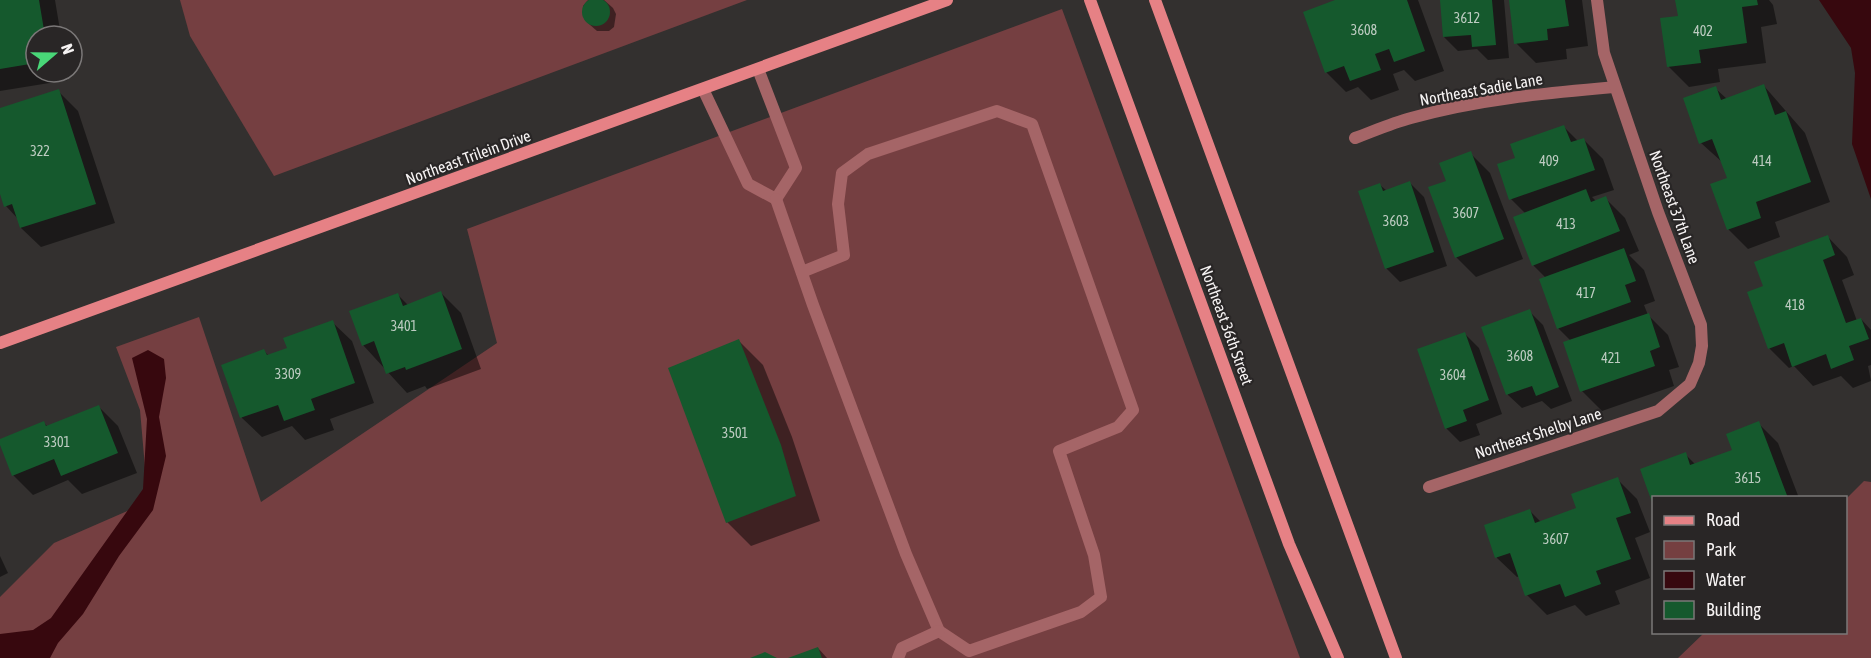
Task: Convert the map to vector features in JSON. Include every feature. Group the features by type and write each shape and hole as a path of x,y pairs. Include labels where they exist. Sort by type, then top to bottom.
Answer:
{"main road":[{"name":"Northeast Trilein Drive","path":"0,344 947,0"},
{"name":"Northeast 36th Street","path":"1090,0 1289,544 1338,658"},
{"path":"1155,0 1396,658"}],"street":[{"name":"Northeast 37th Lane","path":"1597,0 1604,53 1701,325 1702,346 1690,384 1658,411"},
{"path":"758,69 796,168 776,199"},
{"name":"Northeast Sadie Lane","path":"1355,138 1411,118 1468,105 1536,94 1615,87"},
{"path":"703,89 748,184 776,199 802,272 903,545 939,631 969,654 1081,612 1101,597 1095,555 1059,451 1118,428 1133,410 1032,124 997,111 868,154 842,173 838,204 844,255 802,272"},
{"name":"Northeast Shelby Lane","path":"1429,487 1658,411"},
{"path":"898,658 902,648 939,631"}],"green space":[{"path":"180,0 747,0 274,176 190,36"},
{"path":"1062,9 1300,658 0,658 0,597 54,543 148,502 140,410 116,347 199,317 261,502 497,343 467,229"},
{"path":"1864,481 1871,482 1871,658 1678,658 1703,634 1847,634 1847,498"}],"water":[{"path":"1819,0 1871,0 1871,199 1852,144 1855,73 1851,48"},
{"path":"148,350 164,359 166,378 159,417 166,456 153,510 119,556 83,614 58,643 50,658 0,658 0,634 33,630 51,618 143,489 147,419 132,358"}],"building":[{"path":"591,-1 601,-1 609,7 609,17 601,25 591,25 583,17 583,7"},
{"path":"0,0 39,0 43,24 24,24 24,65 0,69"},
{"path":"1335,0 1407,0 1425,51 1394,62 1389,49 1375,54 1381,70 1350,81 1344,66 1325,73 1303,12"},
{"path":"1440,0 1492,0 1496,45 1472,47 1471,35 1443,37"},
{"path":"1509,0 1565,0 1569,26 1547,29 1548,40 1514,44"},
{"path":"1675,0 1757,0 1758,5 1742,7 1747,43 1699,50 1701,63 1667,67 1660,18 1678,16"},
{"path":"1764,84 1775,115 1786,111 1811,182 1756,202 1761,218 1727,230 1710,184 1727,178 1712,139 1699,144 1683,98 1716,86 1721,100"},
{"path":"59,89 96,204 20,228 12,204 4,207 0,194 0,108"},
{"path":"1564,125 1571,142 1584,138 1595,170 1509,200 1497,164 1515,158 1510,144"},
{"path":"1471,151 1504,239 1455,258 1428,187 1446,181 1439,163"},
{"path":"1410,181 1434,252 1385,269 1358,191 1380,183 1383,191"},
{"path":"1586,189 1591,202 1606,196 1620,231 1532,266 1513,217"},
{"path":"1828,235 1835,255 1823,260 1846,323 1861,318 1869,339 1849,346 1854,360 1831,369 1826,354 1792,367 1784,343 1768,349 1747,292 1763,286 1754,262"},
{"path":"1624,248 1636,281 1625,285 1631,302 1557,329 1539,279"},
{"path":"441,291 462,349 406,370 405,367 386,374 374,341 362,346 349,311 398,293 403,306"},
{"path":"1530,309 1559,387 1536,396 1532,386 1506,395 1481,327"},
{"path":"1649,313 1660,347 1650,351 1655,366 1580,392 1563,342"},
{"path":"333,320 355,383 311,399 315,410 284,421 278,405 240,418 221,365 264,349 267,355 287,348 283,338"},
{"path":"1465,332 1489,400 1463,410 1467,421 1445,429 1417,349"},
{"path":"739,339 781,445 796,496 726,523 668,368"},
{"path":"99,405 118,453 61,476 54,459 12,476 0,445 0,439 44,421 46,426"},
{"path":"1759,421 1787,496 1652,496 1652,502 1640,469 1686,452 1690,465 1732,450 1726,434"},
{"path":"1618,477 1631,513 1616,518 1631,559 1596,571 1601,584 1565,597 1560,584 1525,596 1510,553 1495,558 1484,525 1530,509 1535,523 1576,508 1571,494"},
{"path":"818,647 822,658 788,658"},
{"path":"765,652 777,658 750,658"}]}
